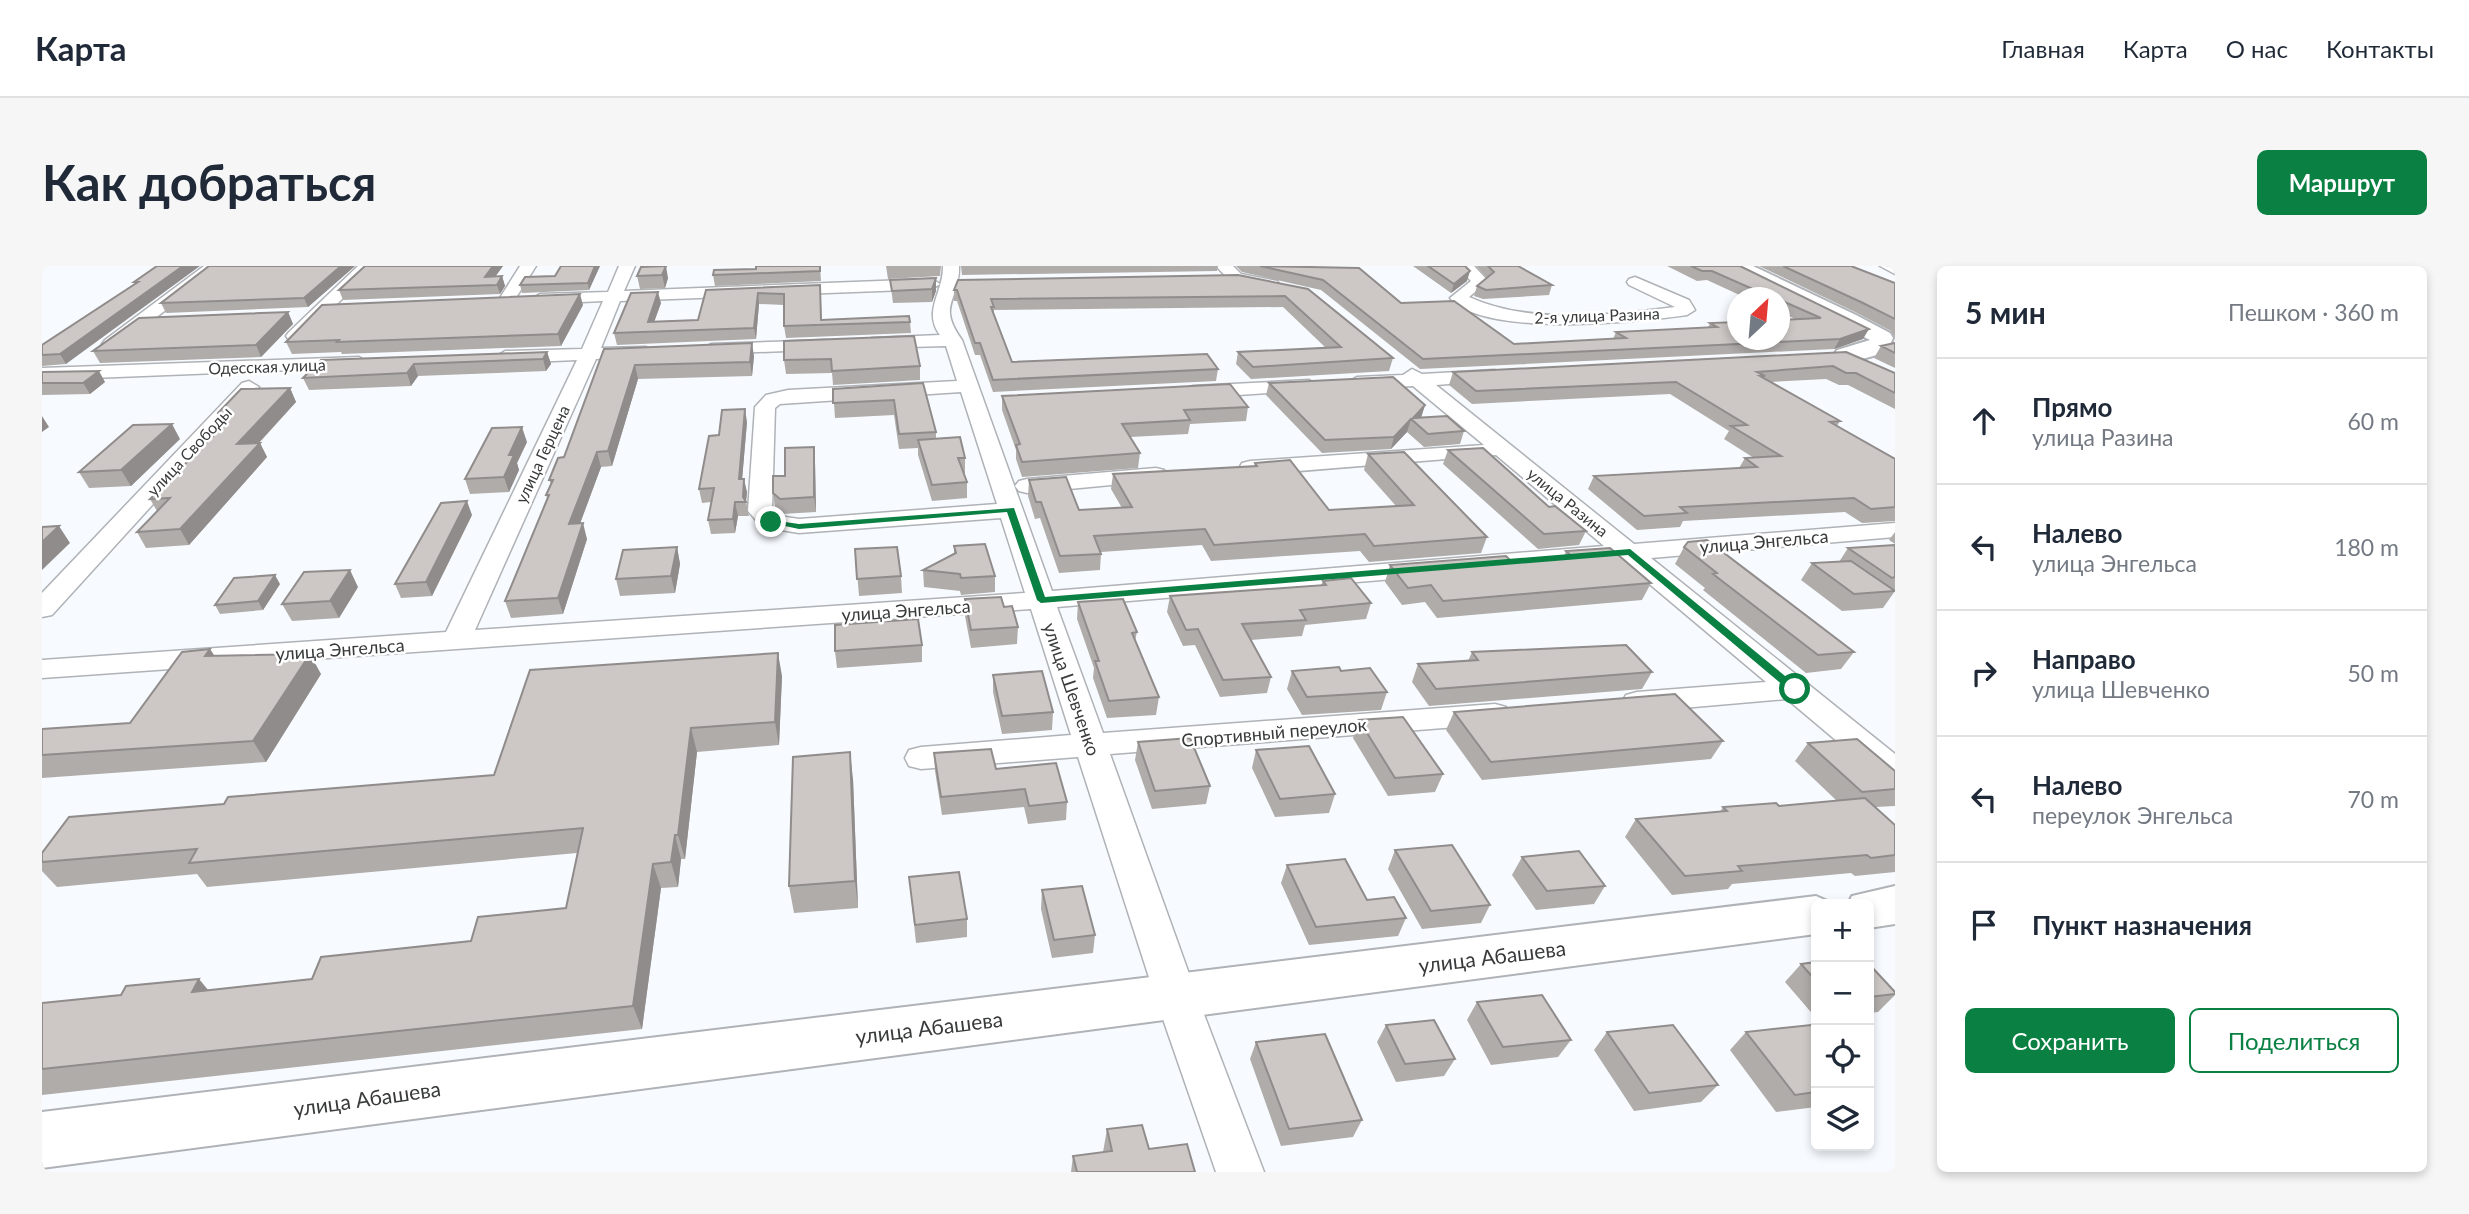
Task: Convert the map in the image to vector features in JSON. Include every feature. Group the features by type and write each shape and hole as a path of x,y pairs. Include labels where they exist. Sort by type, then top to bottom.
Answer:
{"street":[{"path":"42,395 214,266"},
{"name":"улица Свободы","path":"42,609 318,312 367,266"},
{"path":"528,266 500,301 955,277"},
{"name":"улица Герцена","path":"456,642 627,266"},
{"name":"2-я улица Разина","path":"1465,266 1480,281 1458,298 1472,307 1524,317 1550,318 1623,317 1687,310 1683,304 1636,282"},
{"path":"1738,266 1889,339 1879,347 1838,356 1870,368"},
{"path":"1888,266 1895,269"},
{"path":"1223,274 1300,291"},
{"name":"улица Шевченко","path":"955,277 943,297 940,313 942,329 953,340 977,397 1041,600 1176,996 1240,1172"},
{"path":"288,316 348,308"},
{"path":"140,321 167,321"},
{"path":"697,350 953,340"},
{"path":"491,358 670,351"},
{"name":"улица Разина","path":"1387,355 1895,772"},
{"name":"Одесская улица","path":"42,374 379,362"},
{"path":"1169,393 1515,375"},
{"path":"977,397 788,396 773,399 765,407 760,511 771,522 799,526 1008,499 1172,474"},
{"path":"1227,469 1504,450"},
{"name":"улица Энгельса","path":"42,669 1041,600 1895,530"},
{"path":"1602,705 1795,689"},
{"name":"Спортивный переулок","path":"920,758 1092,747 1519,712"},
{"path":"1874,908 1895,905"},
{"name":"улица Абашева","path":"42,1140 1811,916"}],"building":[{"path":"157,266 183,266 60,354 42,355 42,345 138,282 134,282"},
{"path":"209,266 341,266 304,298 161,303"},
{"path":"365,266 493,266 485,277 502,276 497,285 339,290"},
{"path":"561,266 595,266 588,283 520,285 525,277 555,276"},
{"path":"666,266 662,275 637,276 641,267"},
{"path":"756,266 820,266 820,271 713,275 714,270 756,269"},
{"path":"1260,266 1359,268 1401,303 1454,301 1514,344 1626,338 1616,332 1717,327 1710,323 1727,322 1727,344 1423,359 1323,280"},
{"path":"1428,266 1465,266 1470,271 1454,284"},
{"path":"1488,266 1518,266 1552,285 1486,290 1477,286 1494,272"},
{"path":"1691,266 1740,266 1783,287 1748,287 1712,271 1702,271"},
{"path":"1783,266 1851,266 1895,283 1895,319 1863,303"},
{"path":"1238,275 1308,289 1393,358 1253,367 1238,352 1341,347 1285,296 991,299 994,307 991,307 1012,362 1207,354 1218,369 993,380 980,343 975,343 957,290 954,290 958,280"},
{"path":"936,278 932,289 892,291 890,280"},
{"path":"820,285 821,320 909,316 910,322 784,326 784,294 758,293 754,328 614,333 631,293 658,292 648,322 698,320 706,290"},
{"path":"1790,290 1869,329 1840,339 1790,341 1790,320 1821,318 1790,304"},
{"path":"580,294 558,334 286,342 322,305"},
{"path":"288,312 256,345 93,351 139,318"},
{"path":"914,336 920,366 832,371 831,359 784,360 784,341"},
{"path":"752,343 750,362 635,365 608,451 597,452 569,524 583,523 558,598 505,601 549,495 546,495 553,480 549,480 558,458 564,457 604,349"},
{"path":"1895,343 1895,353 1881,346"},
{"path":"547,352 543,359 414,364 407,373 303,378 321,360"},
{"path":"1846,352 1895,373 1895,393 1856,373 1846,373 1833,366 1757,372 1840,421 1830,422 1895,459 1895,507 1871,509 1854,498 1680,507 1687,513 1644,516 1594,476 1757,467 1745,458 1781,456 1731,426 1747,425 1676,382 1476,391 1453,372"},
{"path":"99,371 83,383 42,383 42,372"},
{"path":"1393,377 1425,405 1413,418 1447,416 1464,431 1428,434 1411,419 1394,437 1325,440 1269,383"},
{"path":"923,383 936,432 899,434 894,400 833,403 833,389"},
{"path":"1230,384 1248,407 1184,410 1190,420 1122,424 1140,453 1022,462 1016,445 1020,444 1002,396"},
{"path":"290,388 237,444 260,443 180,529 137,532 170,498 150,499 227,422 218,413 241,389"},
{"path":"745,409 739,479 744,479 743,497 746,502 735,502 733,519 708,520 714,488 699,489 709,436 719,435 722,410"},
{"path":"172,424 121,470 79,472 133,425"},
{"path":"522,427 509,455 514,455 504,477 465,479 492,428"},
{"path":"960,437 965,458 958,458 967,482 932,485 918,440"},
{"path":"814,447 814,497 780,499 773,493 773,476 785,476 785,448"},
{"path":"1483,448 1549,507 1555,506 1586,531 1544,534 1448,450"},
{"path":"1404,452 1487,537 1374,546 1365,534 1214,545 1205,529 1094,536 1101,554 1060,556 1041,502 1036,502 1029,480 1066,477 1079,510 1132,507 1113,474 1257,466 1255,463 1290,460 1329,510 1414,505 1368,454"},
{"path":"467,501 426,582 395,584 441,503"},
{"path":"59,526 42,542 42,527"},
{"path":"1707,540 1854,652 1818,655 1713,574 1717,573 1684,547 1688,542"},
{"path":"985,544 995,576 961,578 960,574 923,570 956,553 954,546"},
{"path":"1895,545 1895,577 1892,578 1848,548"},
{"path":"677,547 671,576 616,579 623,550"},
{"path":"897,547 901,576 857,579 855,549"},
{"path":"1610,548 1651,583 1443,601 1431,585 1408,588 1390,565 1506,556 1512,562 1574,558 1566,551"},
{"path":"1851,561 1895,591 1854,594 1812,563"},
{"path":"350,570 330,601 282,604 304,572"},
{"path":"275,575 258,601 215,605 234,578"},
{"path":"1351,578 1371,603 1300,610 1306,620 1242,624 1271,677 1223,680 1198,629 1186,630 1170,596 1326,585 1323,581"},
{"path":"1001,597 1004,607 1012,606 1018,627 971,630 965,599"},
{"path":"1123,599 1137,632 1132,633 1159,697 1109,701 1095,661 1099,661 1078,602"},
{"path":"918,619 922,645 835,651 835,625"},
{"path":"1626,645 1652,672 1436,689 1418,664 1478,660 1472,652"},
{"path":"210,649 205,656 310,654 253,741 42,755 42,729 130,723 182,652"},
{"path":"778,653 775,722 691,728 678,835 675,835 671,862 653,864 633,1006 42,1069 42,1003 121,995 126,986 199,979 192,992 312,979 321,957 471,941 478,917 566,908 583,828 189,863 197,849 42,862 42,853 69,817 224,804 228,797 494,775 530,670"},
{"path":"1339,667 1341,671 1370,668 1387,692 1307,697 1292,671"},
{"path":"1042,671 1053,712 1002,716 993,675"},
{"path":"1675,694 1723,741 1491,762 1454,712"},
{"path":"1403,717 1443,774 1395,778 1359,720"},
{"path":"1190,738 1210,786 1155,791 1138,742"},
{"path":"1857,739 1895,771 1895,789 1862,792 1808,743"},
{"path":"1309,746 1335,794 1280,799 1256,750"},
{"path":"991,749 996,769 1056,763 1067,802 1029,806 1025,789 941,797 934,753"},
{"path":"850,752 855,881 789,886 793,757"},
{"path":"1865,798 1895,825 1895,855 1738,866 1742,871 1685,876 1636,819 1727,811 1723,807 1776,803 1779,806"},
{"path":"1452,845 1490,905 1431,911 1395,850"},
{"path":"1579,851 1605,886 1547,891 1522,857"},
{"path":"1345,859 1367,900 1394,897 1406,918 1316,927 1287,865"},
{"path":"959,872 967,919 915,925 909,877"},
{"path":"1082,886 1095,935 1054,940 1042,890"},
{"path":"1811,963 1811,975 1801,964"},
{"path":"1874,969 1895,992 1874,996"},
{"path":"1542,995 1571,1040 1503,1047 1477,1002"},
{"path":"1434,1020 1455,1059 1405,1064 1386,1025"},
{"path":"1673,1025 1718,1085 1649,1093 1607,1032"},
{"path":"1811,1025 1811,1093 1795,1095 1746,1032"},
{"path":"1325,1034 1362,1120 1289,1129 1256,1042"},
{"path":"1142,1125 1149,1149 1187,1144 1195,1172 1077,1172 1073,1156 1112,1151 1107,1129"}],"route":[{"path":"771,522 799,526 1011,510 1041,600 1630,552 1795,689"}]}
